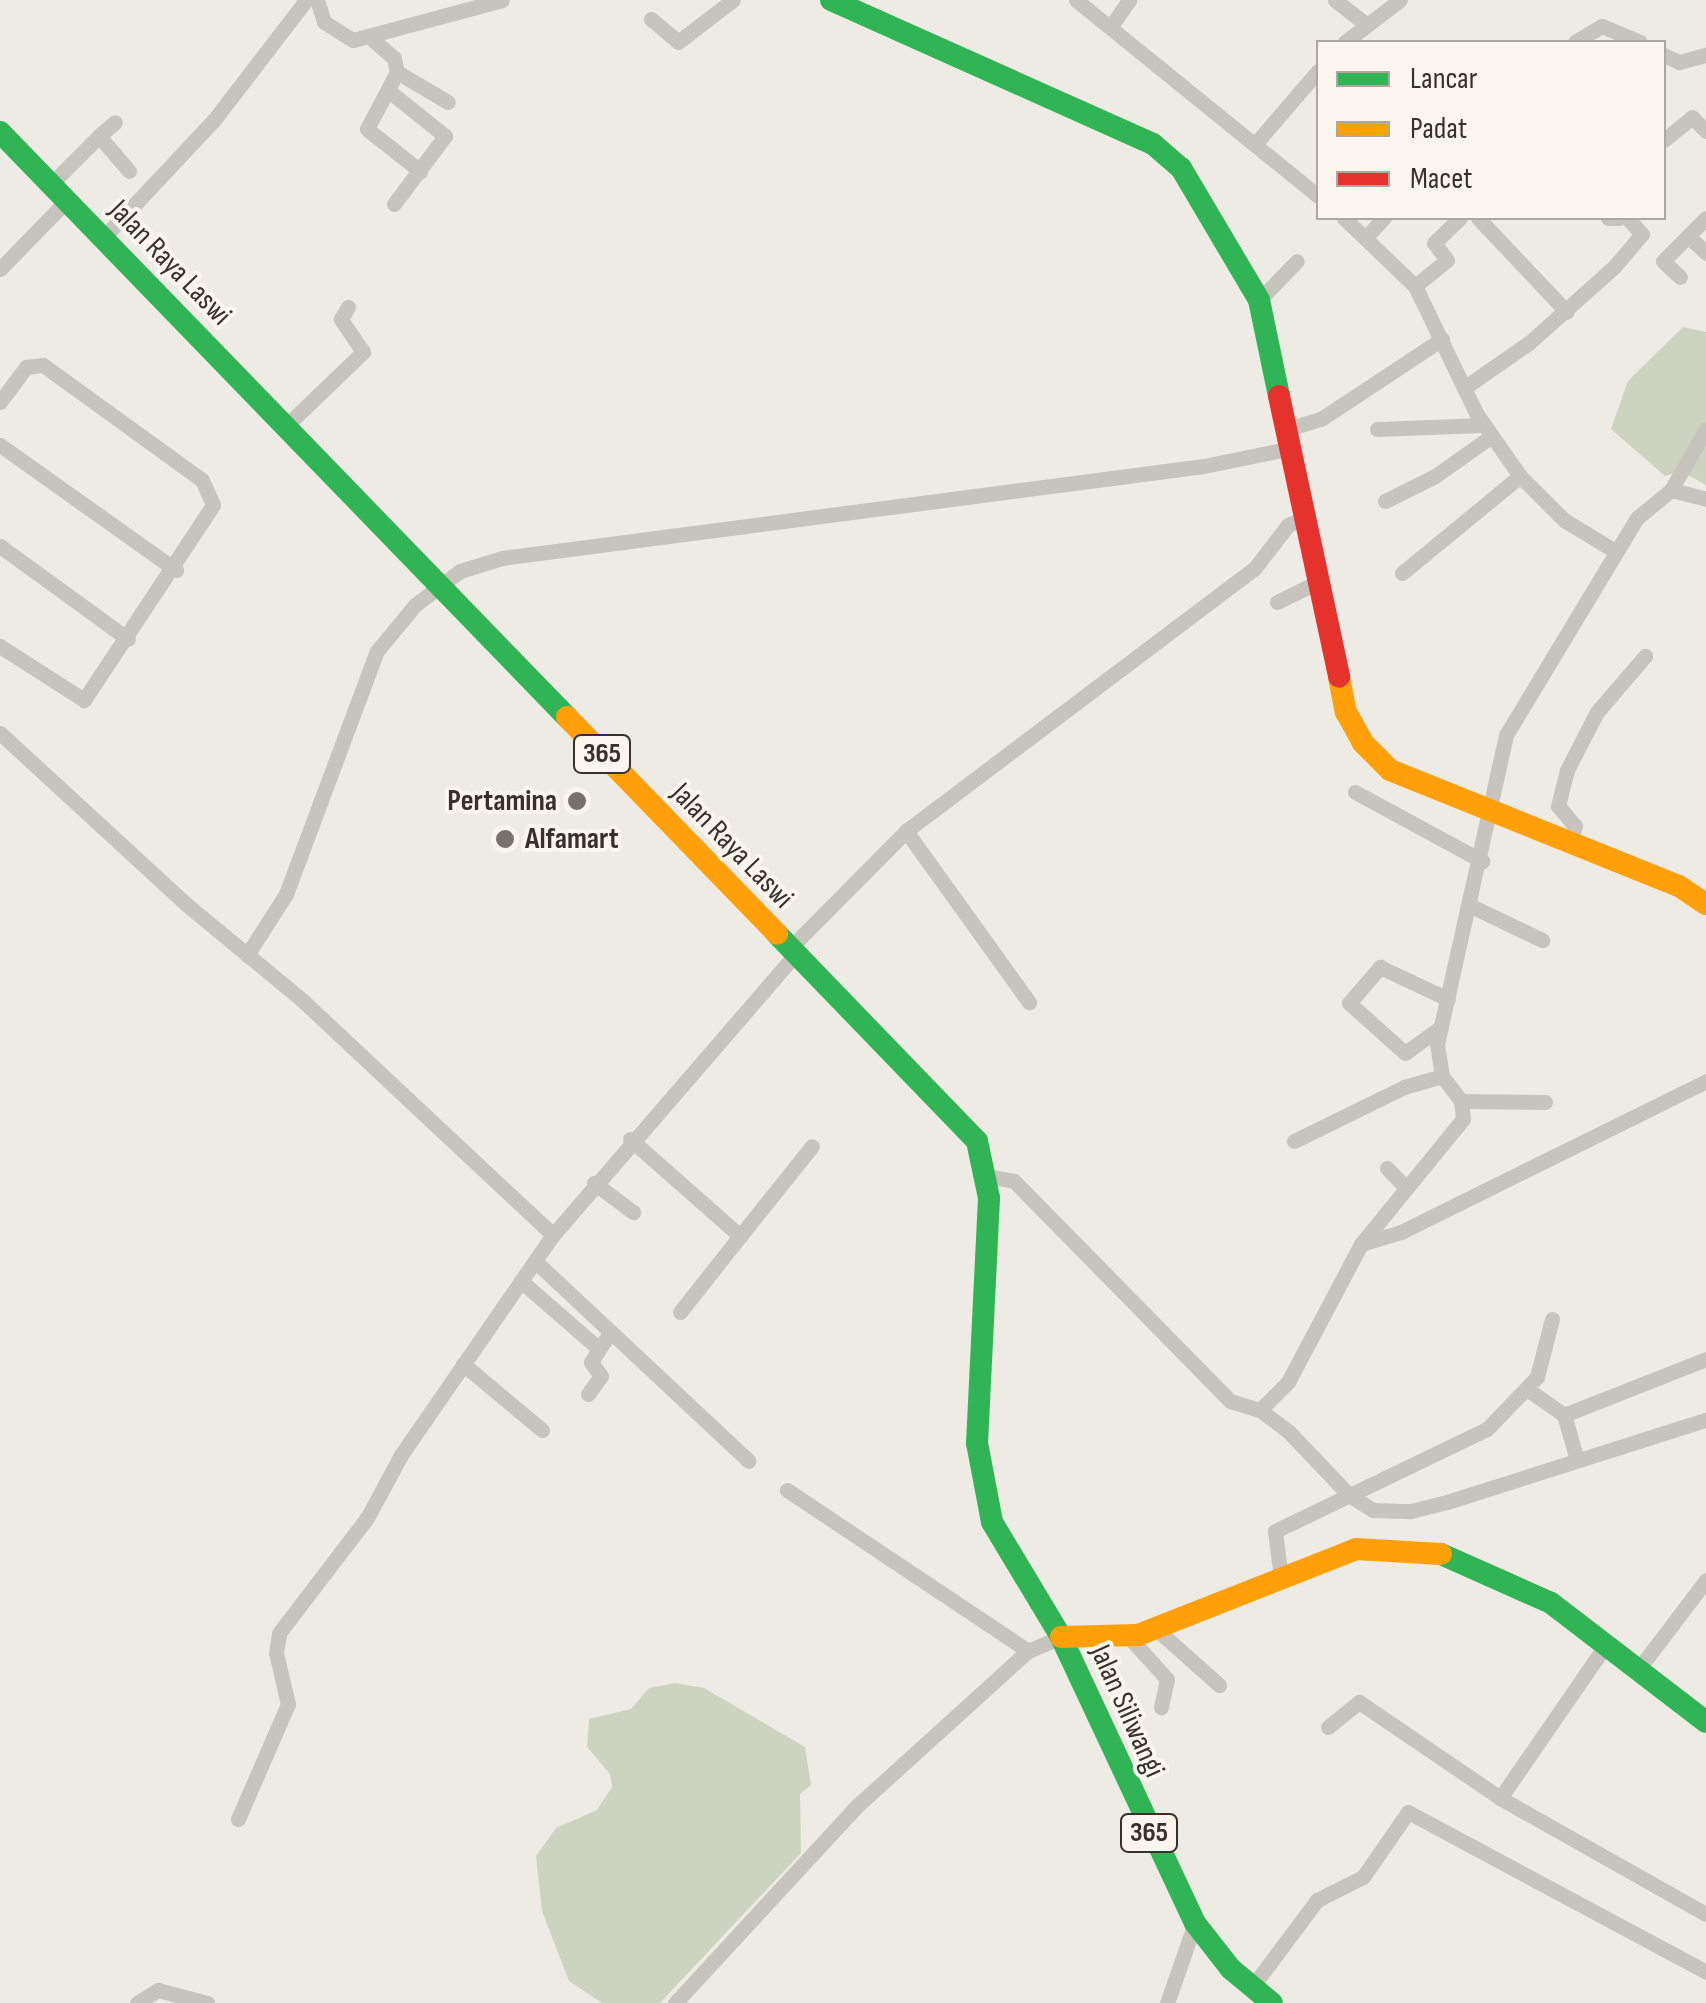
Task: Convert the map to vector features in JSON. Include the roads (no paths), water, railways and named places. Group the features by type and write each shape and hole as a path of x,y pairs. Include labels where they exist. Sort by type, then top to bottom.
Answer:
{"main road":[{"path":"830,0 1154,144 1180,168 1259,300 1285,440 1307,517 1346,712 1363,744 1390,770 1491,801 1570,843 1678,886 1706,904"},
{"name":"Jalan Raya Laswi","path":"0,132 977,1141 1004,1179 980,1476 1010,1560 1062,1637"},
{"path":"1062,1637 1128,1636 1356,1549 1419,1549 1507,1578 1706,1722"},
{"name":"Jalan Siliwangi","path":"1062,1637 1194,1923 1252,1987 1272,2003"}],"street":[{"path":"104,238 214,120 305,0"},
{"path":"316,0 324,22 339,33 372,38 502,0"},
{"path":"651,19 676,42 733,0"},
{"path":"1076,0 1316,194"},
{"path":"1111,26 1129,0"},
{"path":"1335,0 1366,24"},
{"path":"1347,40 1400,0"},
{"path":"1578,40 1602,26 1635,40"},
{"path":"372,38 394,58 398,72 448,102"},
{"path":"1666,56 1686,62 1706,56"},
{"path":"398,72 367,130 420,171"},
{"path":"1256,143 1316,73"},
{"path":"388,90 444,134 394,204"},
{"path":"1666,138 1692,117 1706,131"},
{"path":"0,268 23,244 98,136 115,122"},
{"path":"98,136 130,171"},
{"path":"1680,277 1664,261 1706,218"},
{"path":"1347,220 1415,286 1483,425 1520,476 1564,520 1615,551"},
{"path":"1367,236 1382,220"},
{"path":"1415,286 1447,260 1434,243 1458,220"},
{"path":"1480,220 1567,312"},
{"path":"1464,388 1567,312 1640,239 1628,220"},
{"path":"1688,236 1706,254"},
{"path":"1259,300 1298,261"},
{"path":"286,426 363,352 342,323 348,307"},
{"path":"247,955 286,894 377,651 440,585 474,564 1285,440 1442,338"},
{"path":"0,402 26,367 43,365 202,480 213,505 176,570 84,700 0,646"},
{"path":"1377,429 1483,425"},
{"path":"1385,501 1435,476 1483,425"},
{"path":"1260,1410 1288,1382 1361,1244 1463,1119 1461,1100 1442,1076 1442,1027 1482,861 1491,801 1513,721 1615,551 1637,518 1671,490 1706,428"},
{"path":"0,445 176,570"},
{"path":"1402,573 1520,476"},
{"path":"1671,490 1706,499"},
{"path":"238,1819 288,1704 276,1653 279,1633 367,1518 463,1364 553,1235 630,1139 789,949 903,832 1018,741 1254,569 1288,525 1307,517"},
{"path":"0,546 128,639"},
{"path":"1276,602 1318,582"},
{"path":"1570,843 1575,826 1558,806 1567,770 1597,712 1645,656"},
{"path":"0,733 553,1235"},
{"path":"1356,792 1482,861"},
{"path":"903,832 1030,1002"},
{"path":"1471,906 1542,940"},
{"path":"1442,1027 1405,1053 1349,1003 1380,967 1448,999"},
{"path":"1294,1141 1442,1076"},
{"path":"1361,1244 1401,1232 1706,1081"},
{"path":"1461,1100 1544,1102"},
{"path":"630,1139 740,1236"},
{"path":"680,1312 812,1146"},
{"path":"1387,1168 1406,1188"},
{"path":"1004,1179 1230,1402 1260,1410 1349,1495 1373,1510 1412,1511 1706,1420"},
{"path":"594,1183 633,1212"},
{"path":"536,1262 750,1461"},
{"path":"521,1281 599,1348"},
{"path":"1281,1578 1275,1531 1468,1441 1527,1389 1542,1368 1552,1320"},
{"path":"588,1394 601,1374 590,1362 611,1332"},
{"path":"1564,1415 1706,1360"},
{"path":"463,1364 542,1430"},
{"path":"1527,1389 1564,1415 1578,1460"},
{"path":"787,1490 1028,1651"},
{"path":"1637,1671 1706,1580"},
{"path":"1154,1628 1220,1685"},
{"path":"1128,1636 1166,1680 1162,1707"},
{"path":"675,2003 858,1805 1028,1651 1062,1637"},
{"path":"1500,1798 1605,1646"},
{"path":"1328,1727 1359,1702 1500,1798 1706,1914"},
{"path":"1252,1987 1317,1900 1363,1877 1408,1812 1706,1972"},
{"path":"1167,2003 1194,1923"},
{"path":"137,2003 158,1990 207,2003"}],"place":[{"name":"Pertamina","path":"577,801"},
{"name":"Alfamart","path":"505,839"}]}
